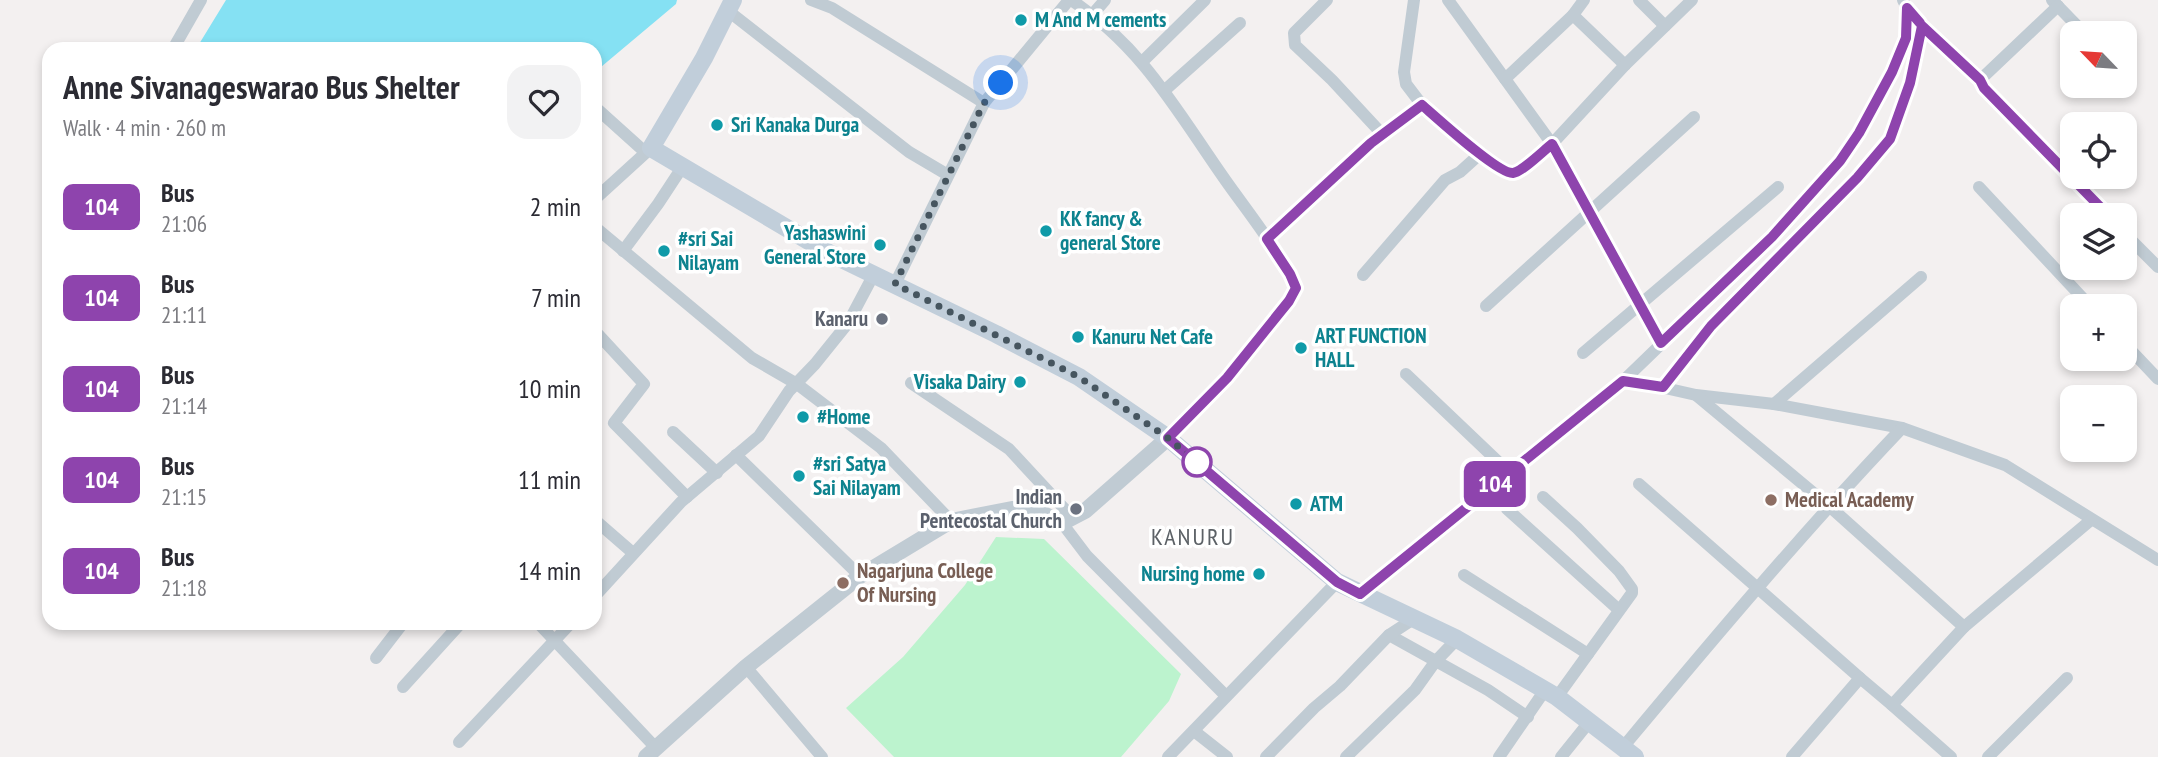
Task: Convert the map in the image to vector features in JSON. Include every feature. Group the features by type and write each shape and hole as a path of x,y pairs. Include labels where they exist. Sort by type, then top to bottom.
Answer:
{"main road":[{"path":"730,5 704,58 648,150 682,166 829,253 1079,377 1168,438 1337,582 1457,639 1540,702 1591,721 1630,752"}],"street":[{"path":"177,42 201,0"},
{"path":"811,0 832,8 984,103"},
{"path":"545,630 651,753 746,667 860,576 951,522 1012,509 1035,510 1067,520 1085,511 1168,438 1227,378 1296,288 1267,239 1143,61 1093,14 1070,0 984,103 895,284"},
{"path":"1093,14 1105,0"},
{"path":"1143,61 1205,0"},
{"path":"1327,0 1294,33 1295,46 1332,80 1383,135"},
{"path":"1414,0 1404,72 1406,84 1422,105 1463,141 1510,173 1517,172 1552,144 1625,65 1692,0"},
{"path":"1448,0 1552,144 1661,343"},
{"path":"1505,79 1586,0"},
{"path":"1639,0 1665,26"},
{"path":"1980,80 2055,3 2072,21"},
{"path":"730,5 909,152 948,175"},
{"path":"1906,6 2096,203"},
{"path":"1360,594 1509,472 1630,383 1661,343 1772,237 1840,161 1859,133 1892,72 1906,38 1906,6"},
{"path":"1573,15 1625,65"},
{"path":"1165,90 1240,23"},
{"path":"1659,386 1711,326 1857,178 1890,139 1910,83 1921,24"},
{"path":"1267,239 1371,143 1422,105"},
{"path":"602,113 648,150 602,193"},
{"path":"1486,306 1694,117"},
{"path":"1363,275 1445,180 1460,172 1481,153"},
{"path":"623,251 682,166"},
{"path":"1583,353 1778,187"},
{"path":"1979,187 2079,294"},
{"path":"602,233 752,358 797,384 881,448 951,522"},
{"path":"2137,246 2158,267"},
{"path":"602,588 687,497 759,436 789,391 848,323 874,274"},
{"path":"1774,404 1921,277"},
{"path":"602,338 645,384 614,423 687,497"},
{"path":"2137,357 2158,379"},
{"path":"1406,374 1509,472"},
{"path":"911,383 1009,449 1067,520 1087,556 1226,695"},
{"path":"1630,383 1659,386 1696,395 1774,404 1902,428 2005,466 2158,560"},
{"path":"1696,395 1828,505 1964,627"},
{"path":"1630,752 1756,587 1828,505 1902,428"},
{"path":"673,432 717,473"},
{"path":"736,455 860,576"},
{"path":"1639,484 1951,757"},
{"path":"1499,757 1540,702 1588,654 1632,593 1631,585 1577,528 1543,497"},
{"path":"1507,509 1619,610"},
{"path":"1892,705 1964,627 2091,520"},
{"path":"602,526 633,554"},
{"path":"1464,575 1588,654"},
{"path":"1168,757 1337,582"},
{"path":"1266,757 1389,635 1415,618"},
{"path":"376,658 398,630"},
{"path":"403,687 455,630"},
{"path":"459,742 565,630"},
{"path":"1389,635 1488,690 1540,702"},
{"path":"1346,757 1415,690 1435,662 1457,639"},
{"path":"746,667 822,757"},
{"path":"1799,755 1860,678"},
{"path":"1988,757 2067,678"},
{"path":"1561,757 1591,721"},
{"path":"1194,731 1227,757"}],"green space":[{"path":"996,537 1044,539 1181,674 1169,701 1121,757 894,757 846,708 903,657 965,585"}],"water":[{"path":"226,0 677,0 676,4 602,66 602,42 200,42"}],"bus line":[{"name":"104","path":"1920,23 1907,8 1906,38 1892,72 1859,133 1840,161 1772,237 1661,343 1552,144 1517,172 1505,172 1463,141 1422,105 1371,143 1267,239 1296,288 1289,301 1227,378 1168,438 1337,582 1360,594 1623,381 1663,387 1711,326 1857,178 1890,139 1910,83 1922,26 1980,80 1984,88 2096,203"}],"place":[{"name":"M And M cements","path":"1021,20"},
{"name":"Sri Kanaka Durga","path":"717,125"},
{"name":"KK fancy & general Store","path":"1046,231"},
{"name":"Yashaswini General Store","path":"880,245"},
{"name":"#sri Sai Nilayam","path":"664,251"},
{"name":"Kanaru","path":"882,319"},
{"name":"Kanuru Net Cafe","path":"1078,337"},
{"name":"ART FUNCTION HALL","path":"1301,348"},
{"name":"Visaka Dairy","path":"1020,382"},
{"name":"#Home","path":"803,417"},
{"name":"#sri Satya Sai Nilayam","path":"799,476"},
{"name":"Medical Academy","path":"1771,500"},
{"name":"ATM","path":"1296,504"},
{"name":"Indian Pentecostal Church","path":"1076,509"},
{"name":"Nursing home","path":"1259,574"},
{"name":"Nagarjuna College Of Nursing","path":"843,583"}],"district":[{"name":"KANURU","path":"1193,537"}],"route":[{"path":"1001,83 984,103 895,284 1079,377 1168,438 1197,462"}]}
